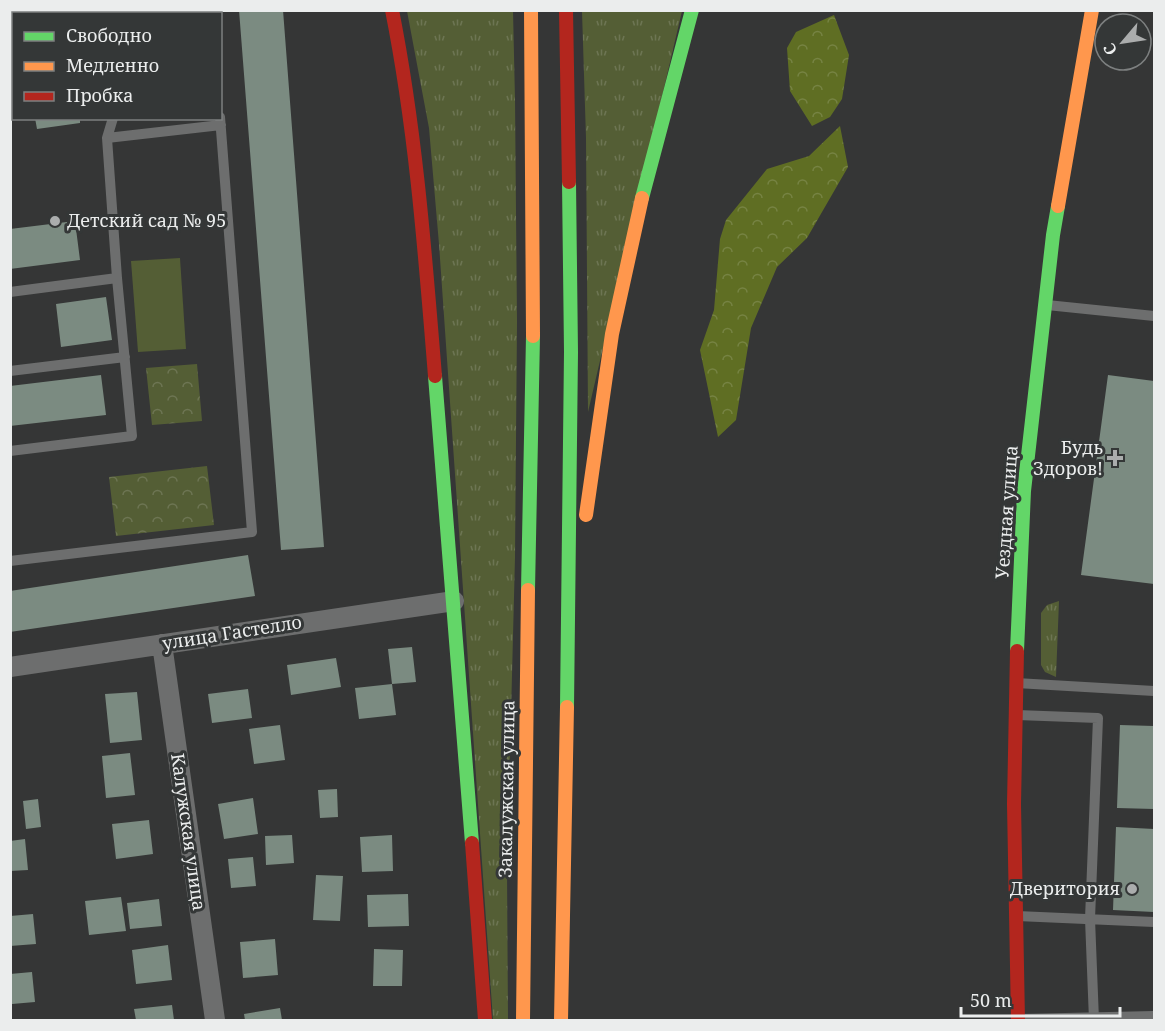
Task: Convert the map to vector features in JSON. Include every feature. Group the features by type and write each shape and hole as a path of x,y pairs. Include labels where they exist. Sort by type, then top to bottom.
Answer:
{"main road":[{"path":"392,10 399,41 414,145 454,601 485,1020"},
{"name":"Закалужская улица","path":"523,1020 528,557 533,342 531,10"},
{"path":"561,1020 569,630 571,352 566,10"},
{"path":"569,630 612,334 644,189 692,10"},
{"name":"Уездная улица","path":"1018,1020 1015,715 1024,491 1053,235 1092,10"}],"street":[{"name":"улица Гастелло","path":"10,667 454,601"},
{"name":"Калужская улица","path":"162,644 215,1020"}],"lane":[{"path":"10,451 132,436 107,138 112,120"},
{"path":"10,561 252,532 221,121 107,138"},
{"path":"10,292 117,278"},
{"path":"1045,304 1155,316"},
{"path":"10,371 125,357"},
{"path":"1016,683 1155,691"},
{"path":"1015,715 1098,718 1090,919 1094,1019"},
{"path":"1016,916 1155,921"},
{"path":"1018,1020 1155,1016"}],"green space":[{"path":"407,11 513,11 517,322 515,557 507,872 508,1020 493,1020 439,244 429,128"},
{"path":"582,11 682,11 588,412 586,138"},
{"path":"834,15 849,55 842,99 830,117 812,126 790,91 787,48 796,32"},
{"path":"840,126 848,167 807,238 777,267 751,328 736,420 718,437 700,350 714,310 720,239 726,220 767,169 809,156"},
{"path":"180,258 186,349 138,352 131,261"},
{"path":"197,364 202,421 152,425 146,368"},
{"path":"207,466 214,525 116,536 109,477"},
{"path":"1059,601 1056,677 1045,672 1041,665 1041,613 1047,605"}],"building":[{"path":"21,10 77,10 78,12 21,12"},
{"path":"128,10 160,10 160,12 128,12"},
{"path":"239,10 283,10 324,547 281,550"},
{"path":"35,120 80,120 80,123 37,129"},
{"name":"Детский сад № 95","path":"75,221 80,260 10,269 10,229"},
{"path":"106,297 112,340 61,347 56,304"},
{"path":"101,375 106,415 10,426 10,386"},
{"path":"1108,375 1154,381 1154,584 1081,575"},
{"path":"248,555 255,596 10,632 10,591"},
{"path":"412,647 416,682 392,684 388,649"},
{"path":"336,658 341,687 291,695 287,665"},
{"path":"392,684 396,715 359,719 355,688"},
{"path":"248,689 252,718 212,723 208,694"},
{"path":"137,692 142,740 110,743 105,694"},
{"path":"280,725 285,760 254,764 249,729"},
{"path":"1120,725 1154,726 1154,809 1117,808"},
{"path":"130,753 135,795 106,798 102,756"},
{"path":"337,789 338,817 320,818 318,790"},
{"path":"253,798 258,834 224,839 218,804"},
{"path":"38,799 41,827 26,829 23,801"},
{"path":"149,820 153,854 116,859 112,824"},
{"path":"1116,827 1154,829 1154,912 1113,910"},
{"path":"292,835 294,863 266,865 265,836"},
{"path":"392,835 393,871 362,872 360,837"},
{"path":"25,839 28,870 10,871 10,841"},
{"path":"253,857 256,886 231,888 228,859"},
{"path":"316,875 343,876 340,921 313,920"},
{"path":"408,894 409,926 368,927 367,895"},
{"path":"121,897 126,931 89,935 85,901"},
{"path":"159,899 162,926 130,929 127,903"},
{"path":"33,914 36,944 10,946 10,916"},
{"path":"275,939 278,975 243,978 240,942"},
{"path":"168,945 172,980 136,984 132,950"},
{"path":"374,949 403,950 402,986 373,986"},
{"path":"32,972 35,1002 12,1004 10,974"},
{"path":"172,1005 174,1020 136,1020 134,1009"},
{"path":"280,1008 282,1020 245,1020 244,1014"}],"traffic: fast":[{"path":"642,198 692,10"},
{"path":"567,707 571,352 569,182"},
{"path":"1017,651 1024,491 1058,206"},
{"path":"528,590 533,336"},
{"path":"435,376 472,843"}],"traffic: slow":[{"path":"531,10 533,336"},
{"path":"1058,206 1092,10"},
{"path":"586,515 612,334 642,198"},
{"path":"523,1020 528,590"},
{"path":"561,1020 567,707"}],"traffic: jam":[{"path":"392,10 414,147 435,376"},
{"path":"566,10 569,182"},
{"path":"1017,651 1014,804 1018,1020"},
{"path":"472,843 485,1020"}],"place":[{"name":"Детский сад № 95","path":"55,221"},
{"name":"Будь Здоров!","path":"1115,458"},
{"name":"Дверитория","path":"1132,889"}]}
